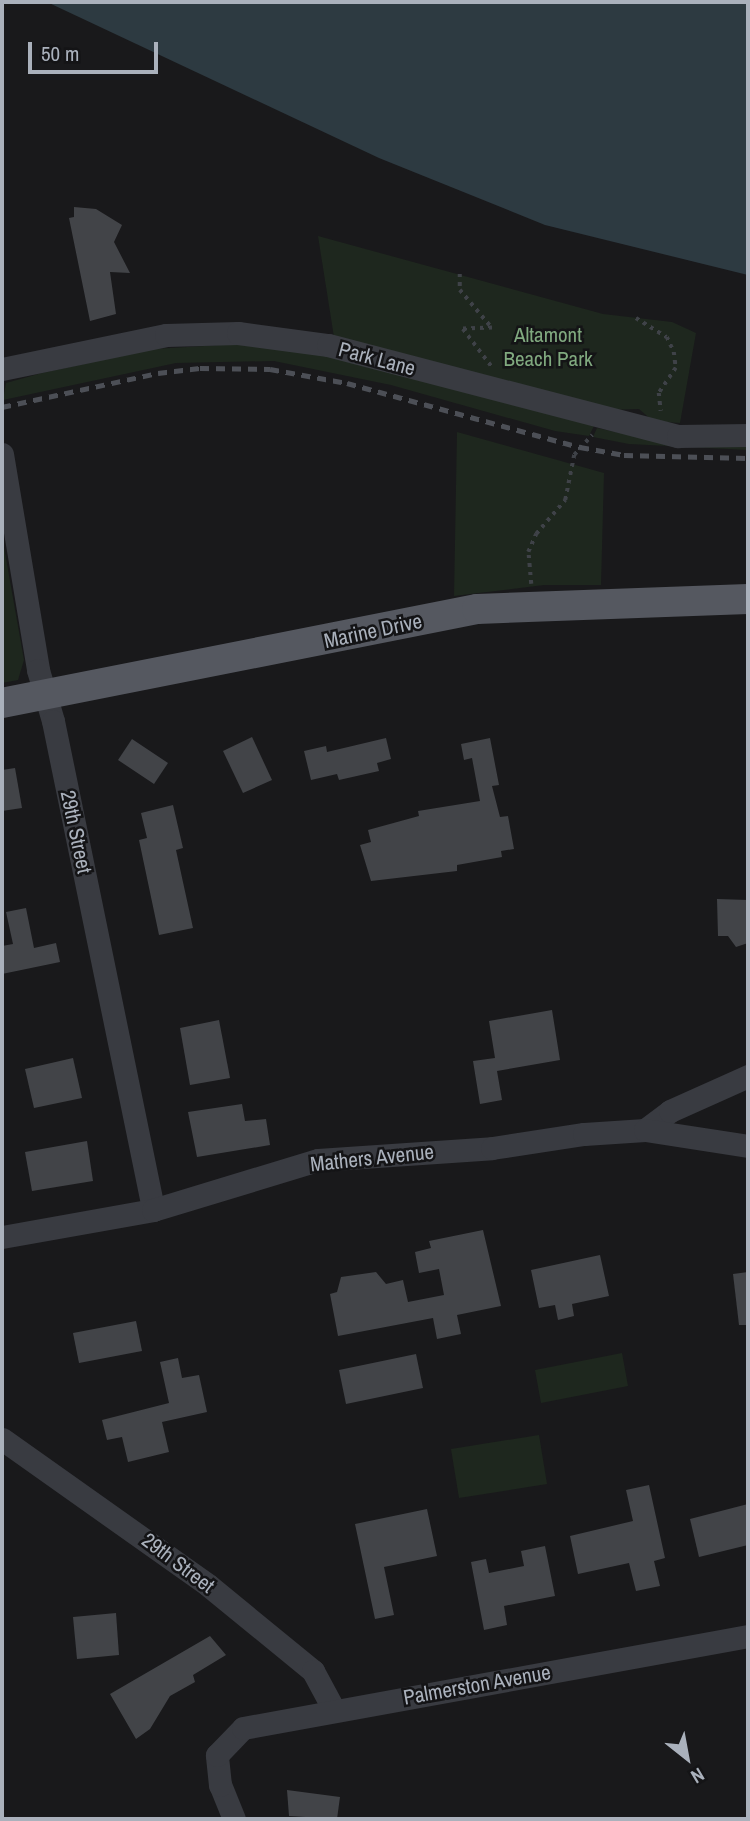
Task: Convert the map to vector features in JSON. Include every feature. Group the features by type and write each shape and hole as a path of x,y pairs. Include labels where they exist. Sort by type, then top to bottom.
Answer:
{"main road":[{"name":"Marine Drive","path":"2,703 477,609 748,599"}],"street":[{"name":"Park Lane","path":"2,369 166,335 238,333 328,345 678,436 748,435"},
{"name":"29th Street","path":"2,454 45,696 153,1210"},
{"path":"645,1130 670,1111 748,1076"},
{"name":"Mathers Avenue","path":"2,1237 153,1210 318,1160 492,1148 584,1133 645,1130 748,1146"},
{"name":"29th Street","path":"2,1439 208,1585 313,1671 334,1710"},
{"name":"Palmerston Avenue","path":"234,1819 220,1786 218,1755 243,1728 748,1636"}],"path":[{"path":"460,274 460,290 492,328 463,329 493,369"},
{"path":"636,318 667,337 674,352 676,368 659,393 657,409 663,418"},
{"path":"531,584 528,552 536,534 565,500 574,455 596,426"}],"green space":[{"name":"Altamont Beach Park","path":"318,236 603,314 672,322 696,333 680,423 653,421 639,409 605,410 334,337"},
{"path":"258,343 324,351 594,426 589,436 555,431 391,385 274,361 176,363 3,400 6,383 42,373 153,349"},
{"path":"597,428 630,435 748,442 748,450 629,444 593,437"},
{"path":"457,432 604,473 601,585 544,585 454,596"},
{"path":"2,536 24,660 18,680 2,683"},
{"path":"622,1353 628,1386 541,1403 535,1370"},
{"path":"539,1435 547,1484 459,1498 451,1449"}],"shaded area":[{"path":"47,2 748,2 748,275 545,225 379,158"}],"building":[{"path":"74,207 96,209 122,225 114,242 130,273 110,272 116,314 90,321 69,218 74,217"},
{"path":"252,737 272,780 243,793 223,751"},
{"path":"386,738 391,759 377,763 379,771 339,780 337,774 311,780 304,751 326,746 327,752"},
{"path":"490,738 499,785 492,786 500,817 508,816 514,849 501,851 502,857 457,865 457,871 371,881 360,845 371,842 368,830 419,816 418,811 480,801 472,758 464,760 461,744"},
{"path":"132,739 168,763 154,784 118,760"},
{"path":"15,768 22,808 2,811 2,770"},
{"path":"173,805 183,848 176,850 193,928 159,935 139,840 147,838 141,813"},
{"path":"717,899 748,900 748,943 736,947 728,936 718,936"},
{"path":"26,908 34,948 56,943 60,962 2,974 2,946 13,944 6,912"},
{"path":"552,1010 560,1060 497,1071 502,1100 480,1104 473,1061 495,1058 489,1021"},
{"path":"219,1020 230,1078 190,1085 180,1028"},
{"path":"73,1058 82,1098 34,1108 25,1069"},
{"path":"242,1104 245,1121 266,1119 270,1145 197,1157 188,1112"},
{"path":"87,1141 93,1181 32,1191 25,1152"},
{"path":"483,1230 501,1306 457,1315 461,1334 437,1339 433,1318 338,1336 330,1294 337,1292 341,1277 376,1272 386,1284 403,1280 408,1302 444,1295 439,1269 419,1273 415,1252 431,1248 429,1241"},
{"path":"600,1255 609,1296 572,1304 574,1316 558,1320 555,1305 539,1308 531,1270"},
{"path":"748,1272 748,1325 739,1325 733,1274"},
{"path":"136,1321 142,1351 79,1363 73,1333"},
{"path":"416,1354 423,1388 346,1404 339,1370"},
{"path":"178,1358 182,1378 199,1375 207,1412 162,1422 169,1452 128,1462 122,1437 107,1440 102,1420 169,1403 160,1362"},
{"path":"649,1485 665,1558 654,1561 660,1586 636,1591 629,1563 578,1574 570,1536 633,1521 626,1490"},
{"path":"748,1504 748,1545 699,1557 690,1519"},
{"path":"427,1509 437,1556 384,1567 394,1615 375,1619 355,1524"},
{"path":"545,1546 555,1596 504,1606 507,1625 484,1630 471,1562 486,1559 489,1573 524,1566 521,1551"},
{"path":"116,1613 119,1655 77,1659 73,1617"},
{"path":"210,1636 226,1655 193,1675 195,1682 170,1696 150,1729 136,1739 110,1694"},
{"path":"287,1790 340,1797 337,1819 289,1816"}],"railway":[{"path":"2,407 158,373 200,368 270,369 347,383 580,447 624,455 748,458"}]}
